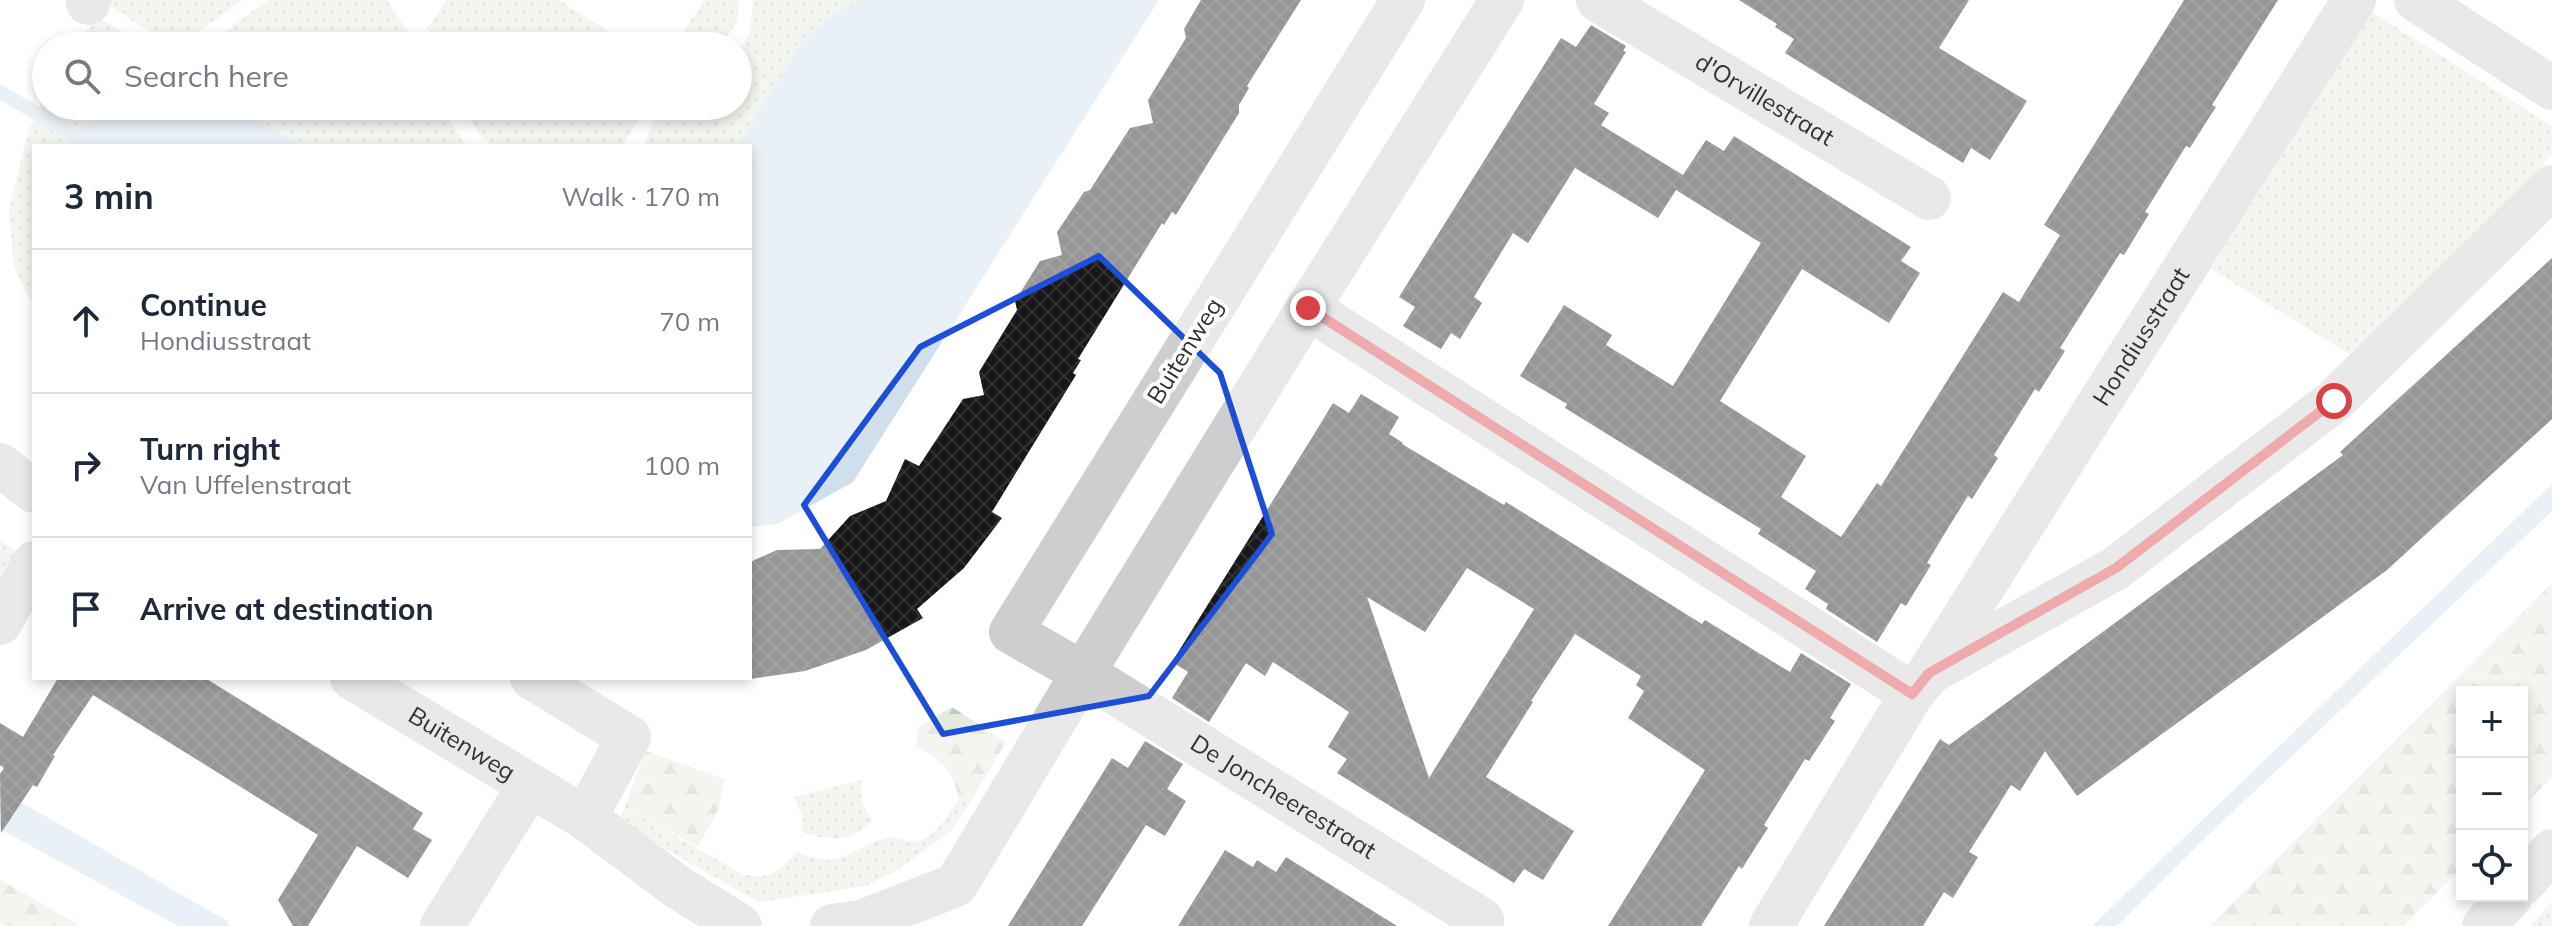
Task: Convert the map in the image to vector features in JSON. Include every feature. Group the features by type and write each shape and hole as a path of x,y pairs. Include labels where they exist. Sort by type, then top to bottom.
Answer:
{"street":[{"name":"Buitenweg","path":"1083,673 1011,632 1403,0"},
{"path":"852,925 956,885 1308,308 1502,0"},
{"name":"d'Orvillestraat","path":"1598,0 1929,198"},
{"name":"Hondiusstraat","path":"1771,926 1920,684 2354,0"},
{"path":"2416,0 2552,88"},
{"name":"Hondiusstraat","path":"1920,684 2116,568 2334,401 2552,187"},
{"path":"1308,308 1920,684"},
{"path":"0,465 32,489"},
{"path":"0,623 32,567"},
{"name":"De Joncheerestraat","path":"1083,673 1482,920"},
{"name":"Buitenweg","path":"355,680 585,818 679,888 740,926"},
{"path":"535,680 629,737 585,818"},
{"name":"Buitenweg","path":"442,926 530,785"},
{"path":"2528,877 2552,851"},
{"path":"2484,926 2506,902"}],"highlighted area":[{"path":"1099,256 1220,373 1272,534 1149,696 943,734 804,505 920,347"}],"green space":[{"path":"110,0 243,0 198,32 150,32 107,4"},
{"path":"268,0 387,0 408,32 224,32"},
{"path":"446,0 559,0 610,32 430,32 428,28"},
{"path":"704,0 739,0 737,21 730,32 684,32"},
{"path":"753,0 859,0 827,19 801,42 739,144 644,144 656,120 752,120 750,32"},
{"path":"2372,12 2552,126 2552,154 2485,230 2349,354 2211,269"},
{"path":"100,18 122,32 85,32"},
{"path":"33,120 236,120 80,128 68,144 32,144 32,303 14,267 9,210"},
{"path":"257,120 450,120 466,144 299,144"},
{"path":"470,120 638,120 623,144 491,144"},
{"path":"0,540 22,555 0,590"},
{"path":"2552,583 2552,777 2528,801 2528,686 2456,686 2456,873 2404,926 2210,926"},
{"path":"952,707 1006,742 969,804 959,799 945,767 916,747 918,727"},
{"path":"645,751 725,779 719,808 698,847 625,807"},
{"path":"862,780 861,799 872,822 846,837 822,837 802,832 803,818 794,797"},
{"path":"959,799 969,804 950,832 894,872 865,886 761,902 641,835 620,820 625,807 742,874 760,876 773,873 797,852 823,860 834,859 885,838 921,840 936,829"},
{"path":"0,879 81,926 5,926 0,923"},
{"path":"2552,902 2552,926 2530,926"}],"water":[{"path":"859,0 1159,0 853,482 778,524 752,527 752,144 739,144 801,42 827,19"},
{"path":"96,120 257,120 299,144 68,144 80,128"},
{"path":"2552,484 2552,511 2207,836 2117,926 2092,926"},
{"path":"0,806 219,926 178,926 0,829"}],"building":[{"path":"1201,0 1301,0 1247,86 1249,88 1239,105 1239,113 1176,215 1172,212 1164,225 1162,223 1078,359 1081,360 1073,373 1076,375 992,512 1002,518 964,568 917,609 923,618 866,650 805,671 752,679 752,561 777,550 820,549 850,516 886,501 905,459 919,466 963,399 984,395 979,372 1017,310 1015,301 1040,261 1062,255 1057,232 1084,192 1090,190 1130,128 1153,123 1148,100 1186,38 1184,29"},
{"path":"1739,0 1969,0 1939,48 2027,101 1990,160 1971,148 1963,163 1785,53 1794,39 1775,27 1777,24"},
{"path":"2184,0 2278,0 2212,105 2216,107 2190,148 2186,146 2145,212 2149,214 2124,255 2120,253 2060,348 2065,351 2039,392 2035,389 1994,455 1998,458 1972,499 1968,496 1948,528 1927,563 1931,565 1906,606 1901,603 1877,642 1826,609 1828,604 1805,589 1816,571 1758,534 1761,529 1565,408 1567,404 1520,376 1564,305 1612,335 1606,345 1673,386 1761,243 1676,190 1658,218 1575,168 1528,243 1513,233 1474,297 1482,303 1460,339 1451,333 1441,349 1403,326 1415,307 1399,297 1460,199 1561,38 1576,47 1591,25 1626,46 1623,51 1626,52 1594,104 1609,113 1601,125 1683,175 1706,140 1724,151 1734,136 1911,247 1901,261 1920,273 1889,323 1802,269 1720,401 1806,456 1781,497 1841,537 1877,483 1881,486 2003,292 2019,302 2060,235 2044,225"},
{"path":"2552,258 2552,419 2387,570 2077,796 2045,751 2020,791 2011,785 1969,852 1978,857 1953,898 1944,892 1923,926 1824,926 1940,739 1949,745 2343,455 2340,452"},
{"path":"1361,394 1399,417 1389,434 1402,444 1504,505 1506,502 1702,624 1705,620 1790,672 1801,653 1851,684 1830,718 1835,721 1809,761 1805,759 1764,825 1768,828 1742,869 1739,866 1701,926 1608,926 1705,770 1628,718 1644,691 1636,685 1641,676 1575,634 1486,777 1574,831 1543,880 1524,869 1514,883 1337,773 1347,759 1328,747 1349,712 1273,662 1265,676 1246,663 1209,722 1172,698 1188,672 1172,662 1333,403 1349,413","holes":["1467,568 1534,609 1429,778 1367,597 1425,632"]},
{"path":"57,680 208,680 423,813 413,829 432,840 408,878 357,846 308,926 293,926 278,900 318,835 93,695 53,755 37,787 33,785 1,833 0,774 4,768 0,765 0,723 23,737"},
{"path":"1145,741 1183,764 1167,789 1186,801 1165,836 1146,825 1082,926 1008,926 1112,758 1128,768"},
{"path":"1225,850 1253,867 1257,860 1276,872 1286,857 1397,926 1178,926"}],"waterway":[{"path":"0,92 32,111"},
{"path":"48,120 89,144"},
{"path":"0,798 222,926"}],"route":[{"path":"1308,308 1912,694 1929,673 2116,568 2334,401"}]}
